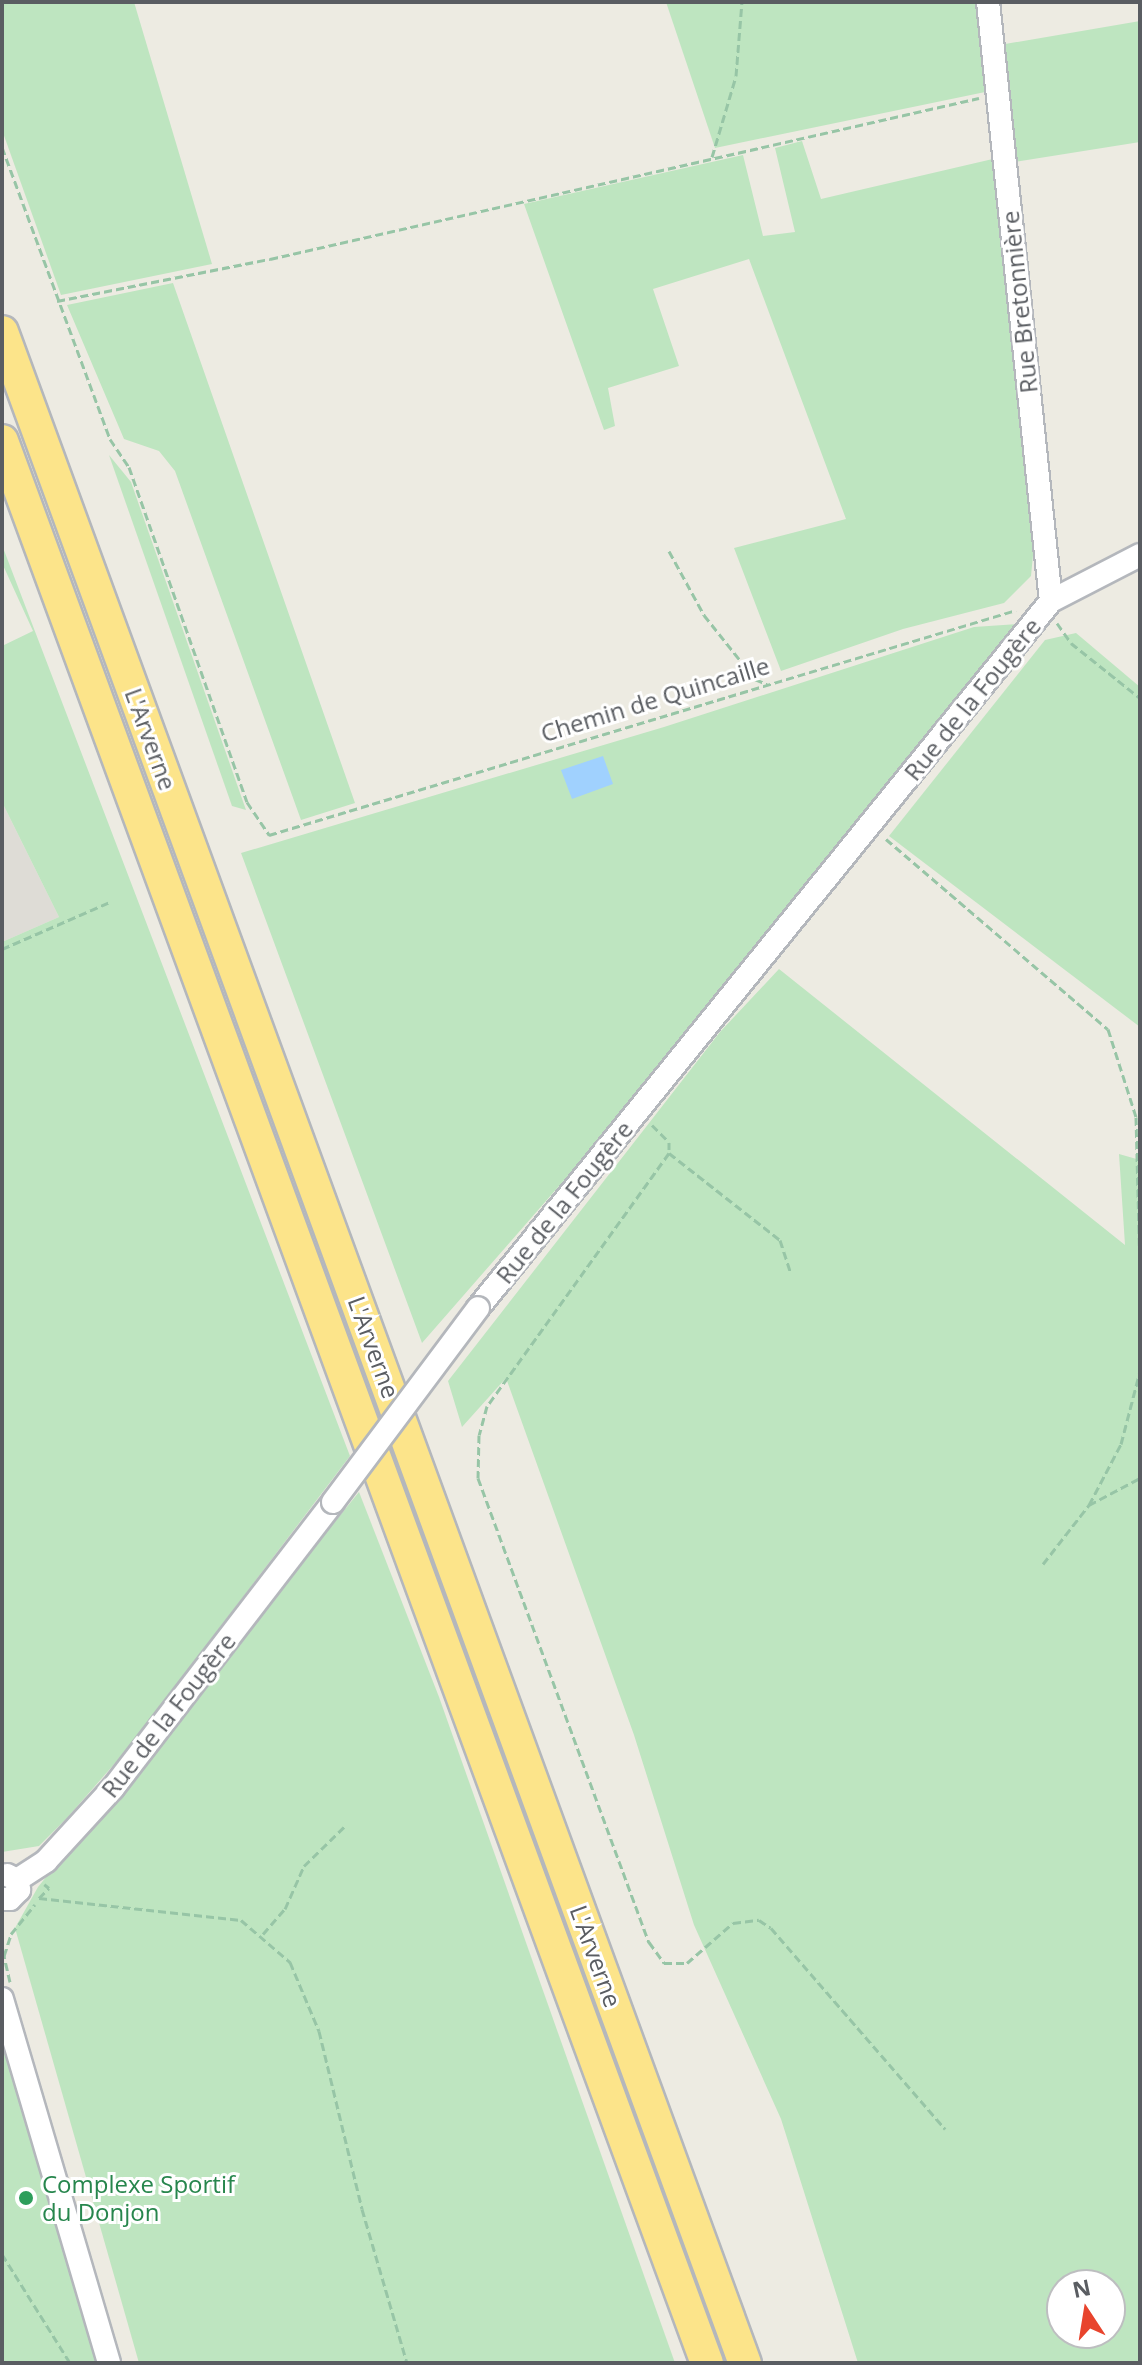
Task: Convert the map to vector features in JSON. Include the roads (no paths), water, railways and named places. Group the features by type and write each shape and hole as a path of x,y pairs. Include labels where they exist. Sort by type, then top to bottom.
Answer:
{"highway":[{"name":"L'Arverne","path":"2,332 745,2363"},
{"name":"L'Arverne","path":"2,441 707,2363"}],"street":[{"name":"Rue Bretonnière","path":"988,2 1053,610"},
{"name":"Rue de la Fougère","path":"9,1888 46,1861 113,1788 478,1308 870,826 1053,610 1140,555"},
{"path":"7,1994 109,2363"}],"water":[{"path":"603,756 613,784 572,799 561,770"}],"place":[{"name":"Complexe Sportif du Donjon","path":"26,2198"}]}
